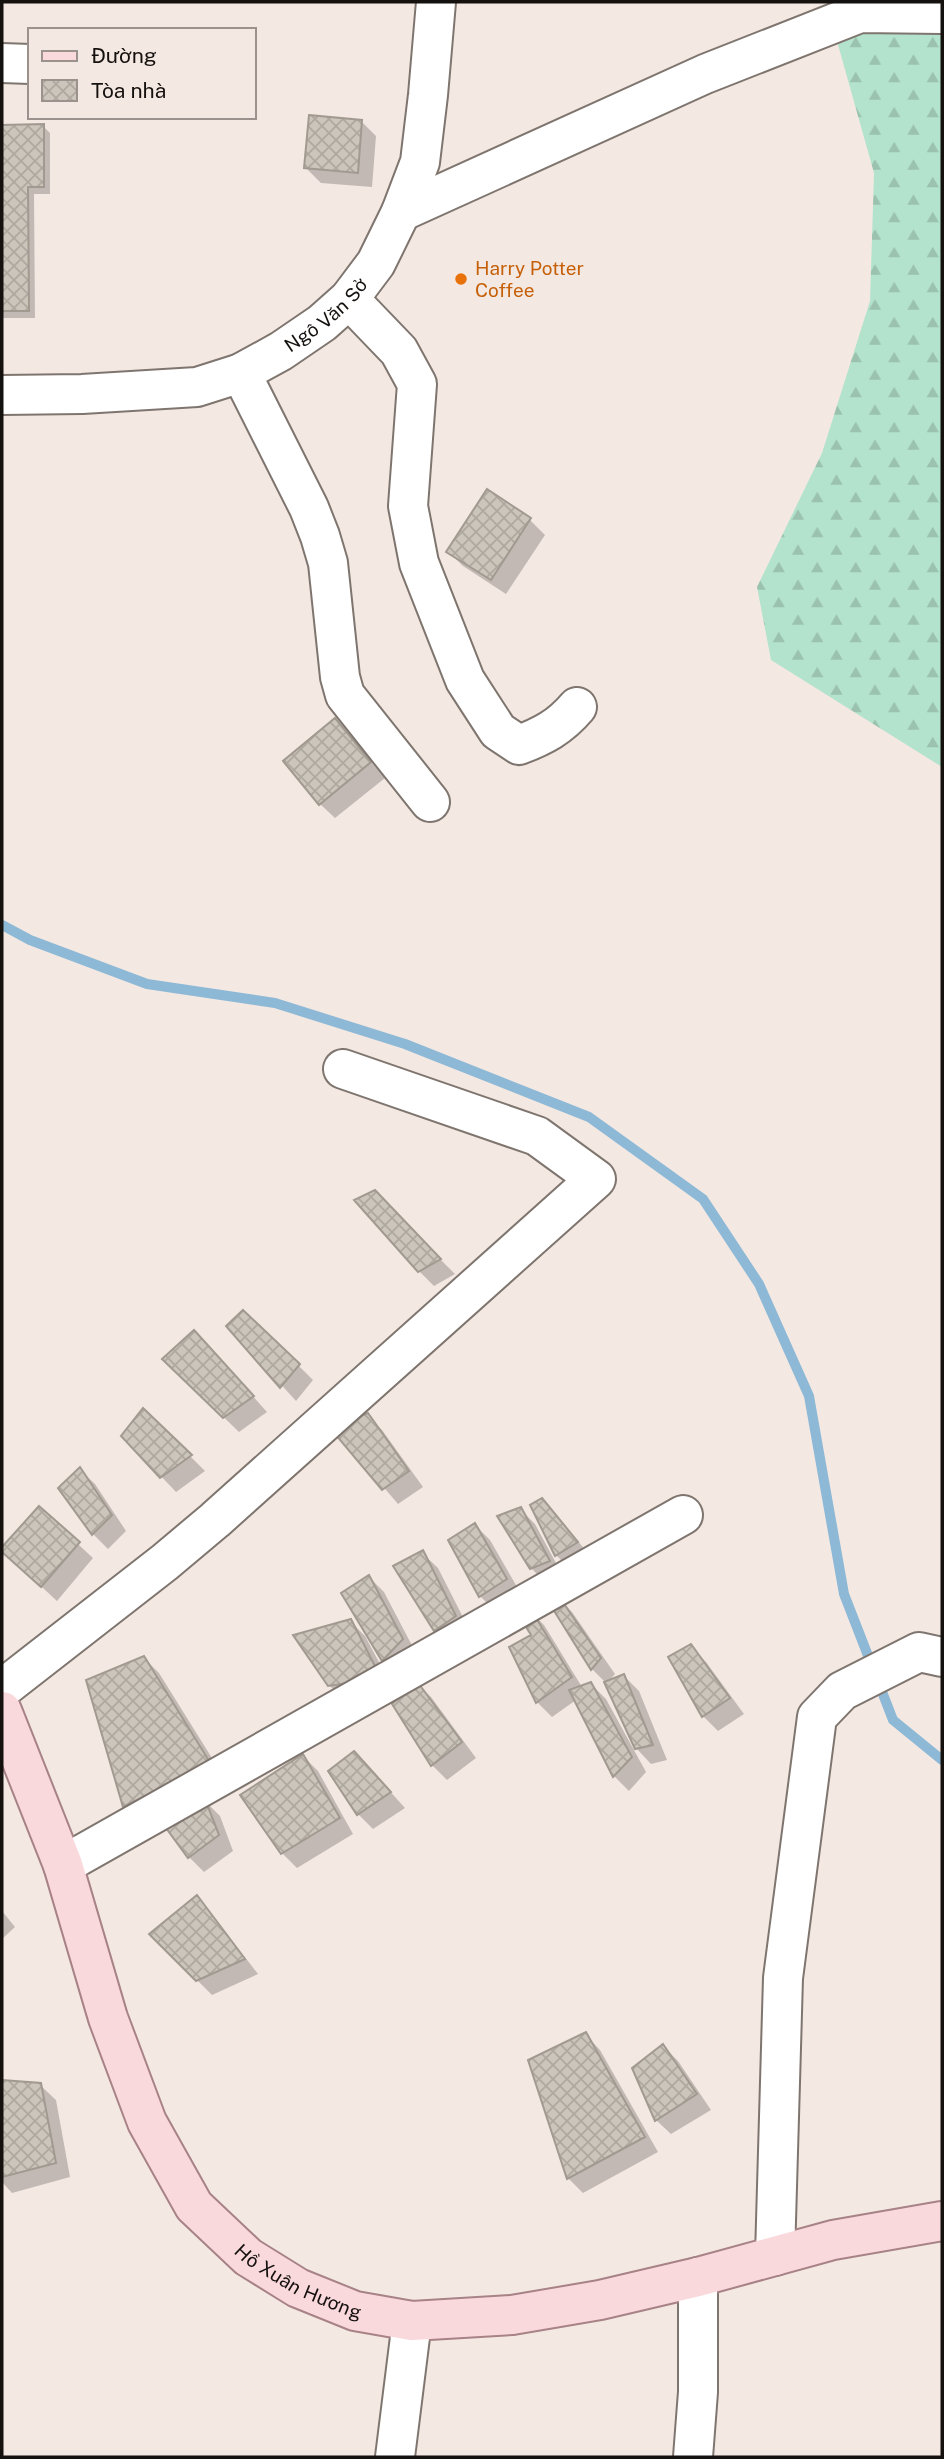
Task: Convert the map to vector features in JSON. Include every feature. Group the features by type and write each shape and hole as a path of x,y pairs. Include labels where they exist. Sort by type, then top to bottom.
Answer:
{"main road":[{"name":"Hồ Xuân Hương","path":"2,1711 63,1866 108,2018 147,2122 194,2206 248,2258 298,2288 355,2311 412,2321 512,2315 600,2300 698,2277 833,2240 942,2221"}],"street":[{"name":"Ngô Văn Sở","path":"2,395 82,394 197,387 241,373 281,351 322,323 349,299 376,263 401,212 419,162 436,2"},
{"path":"401,212 705,74 860,13 942,14"},
{"path":"2,63 28,64"},
{"path":"349,299 399,351 416,384 408,506 412,537 439,618 465,680 498,731 519,745 544,736 563,723 577,707"},
{"path":"241,373 309,508 320,536 328,563 340,677 345,695 430,802"},
{"path":"2,1689 215,1520 596,1179 537,1136 343,1069"},
{"path":"63,1866 684,1515"},
{"path":"775,2256 783,1978 817,1717 842,1691 919,1652 942,1657"},
{"path":"693,2457 698,2392 698,2277"},
{"path":"395,2457 412,2321"}],"green space":[{"path":"826,2 942,2 942,767 771,660 757,587 822,453 870,301 874,173"}],"building":[{"path":"309,115 362,120 358,173 304,168"},
{"path":"44,124 44,187 28,187 29,311 2,311 2,125"},
{"path":"487,489 531,518 491,580 446,552"},
{"path":"335,718 371,762 319,805 283,761"},
{"path":"375,1190 441,1259 418,1272 354,1200"},
{"path":"243,1310 300,1364 280,1388 226,1326"},
{"path":"194,1330 254,1396 223,1418 162,1359"},
{"path":"143,1408 192,1455 160,1478 121,1436"},
{"path":"368,1413 409,1471 382,1490 330,1428"},
{"path":"80,1467 112,1515 92,1535 58,1488"},
{"path":"542,1498 578,1542 555,1556 530,1505"},
{"path":"39,1506 80,1542 41,1587 2,1552 2,1547"},
{"path":"521,1507 550,1561 530,1569 497,1516"},
{"path":"475,1523 507,1579 479,1597 448,1540"},
{"path":"423,1550 456,1616 434,1631 393,1566"},
{"path":"369,1575 403,1639 382,1661 341,1593"},
{"path":"558,1595 601,1658 591,1670 548,1601"},
{"path":"530,1608 572,1677 536,1703 509,1647 531,1635 518,1614"},
{"path":"351,1619 381,1678 328,1686 293,1635"},
{"path":"691,1644 730,1698 702,1717 668,1657"},
{"path":"144,1656 211,1764 123,1807 86,1680"},
{"path":"624,1674 653,1745 635,1749 604,1682"},
{"path":"416,1680 462,1742 431,1766 392,1704"},
{"path":"591,1682 632,1757 613,1777 569,1690"},
{"path":"354,1751 391,1792 357,1815 328,1771"},
{"path":"303,1754 340,1818 281,1854 240,1795"},
{"path":"205,1799 219,1835 188,1858 158,1817"},
{"path":"197,1895 245,1959 196,1981 149,1934"},
{"path":"586,2032 645,2137 567,2179 528,2060"},
{"path":"663,2044 697,2094 655,2121 632,2068"},
{"path":"2,2080 41,2083 56,2163 2,2177"}],"waterway":[{"path":"2,925 30,940 147,984 275,1003 405,1044 589,1117 703,1199 759,1284 809,1396 844,1594 893,1720 942,1760"}],"place":[{"name":"Harry Potter Coffee","path":"461,279"}]}
